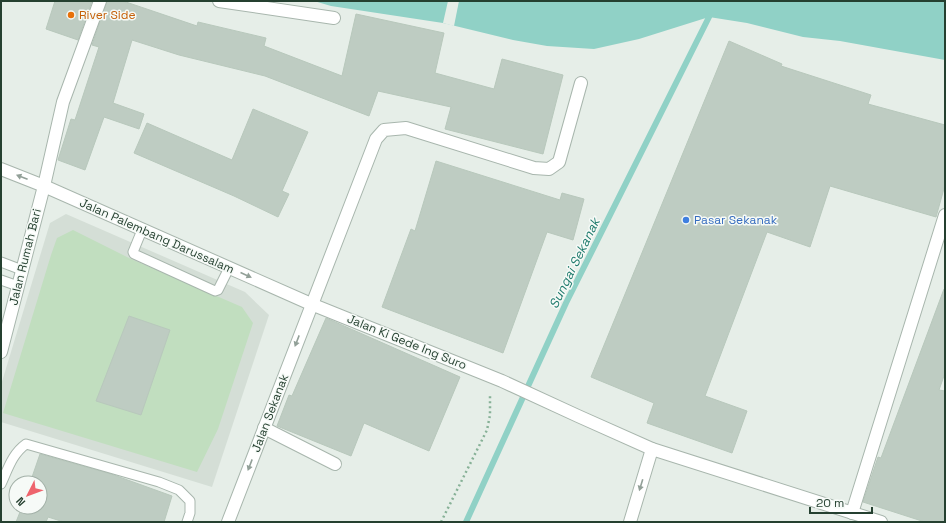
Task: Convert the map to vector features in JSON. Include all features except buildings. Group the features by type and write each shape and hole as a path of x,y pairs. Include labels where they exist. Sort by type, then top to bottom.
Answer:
{"street":[{"name":"Jalan Rumah Bari","path":"1,352 44,186 63,102 100,1"},
{"path":"219,1 334,18"},
{"name":"Jalan Sekanak","path":"228,522 376,138 384,130 406,128 534,168 549,169 559,162 581,83"},
{"name":"Jalan Palembang Darussalam","path":"1,169 44,186 311,304"},
{"path":"852,513 945,215"},
{"name":"Jalan Ki Gede Ing Suro","path":"311,304 496,378 652,449 880,522"},
{"path":"264,428 335,464"},
{"path":"630,522 652,449"}],"lane":[{"path":"142,230 133,252 134,254 215,291 218,290 229,268"},
{"path":"1,262 22,270"},
{"path":"1,280 18,286"},
{"path":"1,484 13,457 19,449 26,444 159,482 179,490 190,501 190,513 187,522"}],"path":[{"path":"441,522 487,430 496,378"}],"shaded area":[{"path":"66,214 245,292 269,315 212,487 1,422 1,385 50,223"}],"green space":[{"path":"73,230 131,259 242,307 253,323 218,429 197,472 3,413 57,238"}],"water":[{"path":"314,1 945,1 945,60 840,41 803,37 747,23 709,17 639,39 594,49 547,46 513,40 443,23 331,6"}],"pier":[{"path":"448,1 459,1 454,26 443,23"}],"waterway":[{"name":"Sungai Sekanak","path":"466,522 566,303 709,17"}],"place":[{"name":"River Side","path":"71,15"},
{"name":"Pasar Sekanak","path":"686,220"}]}
